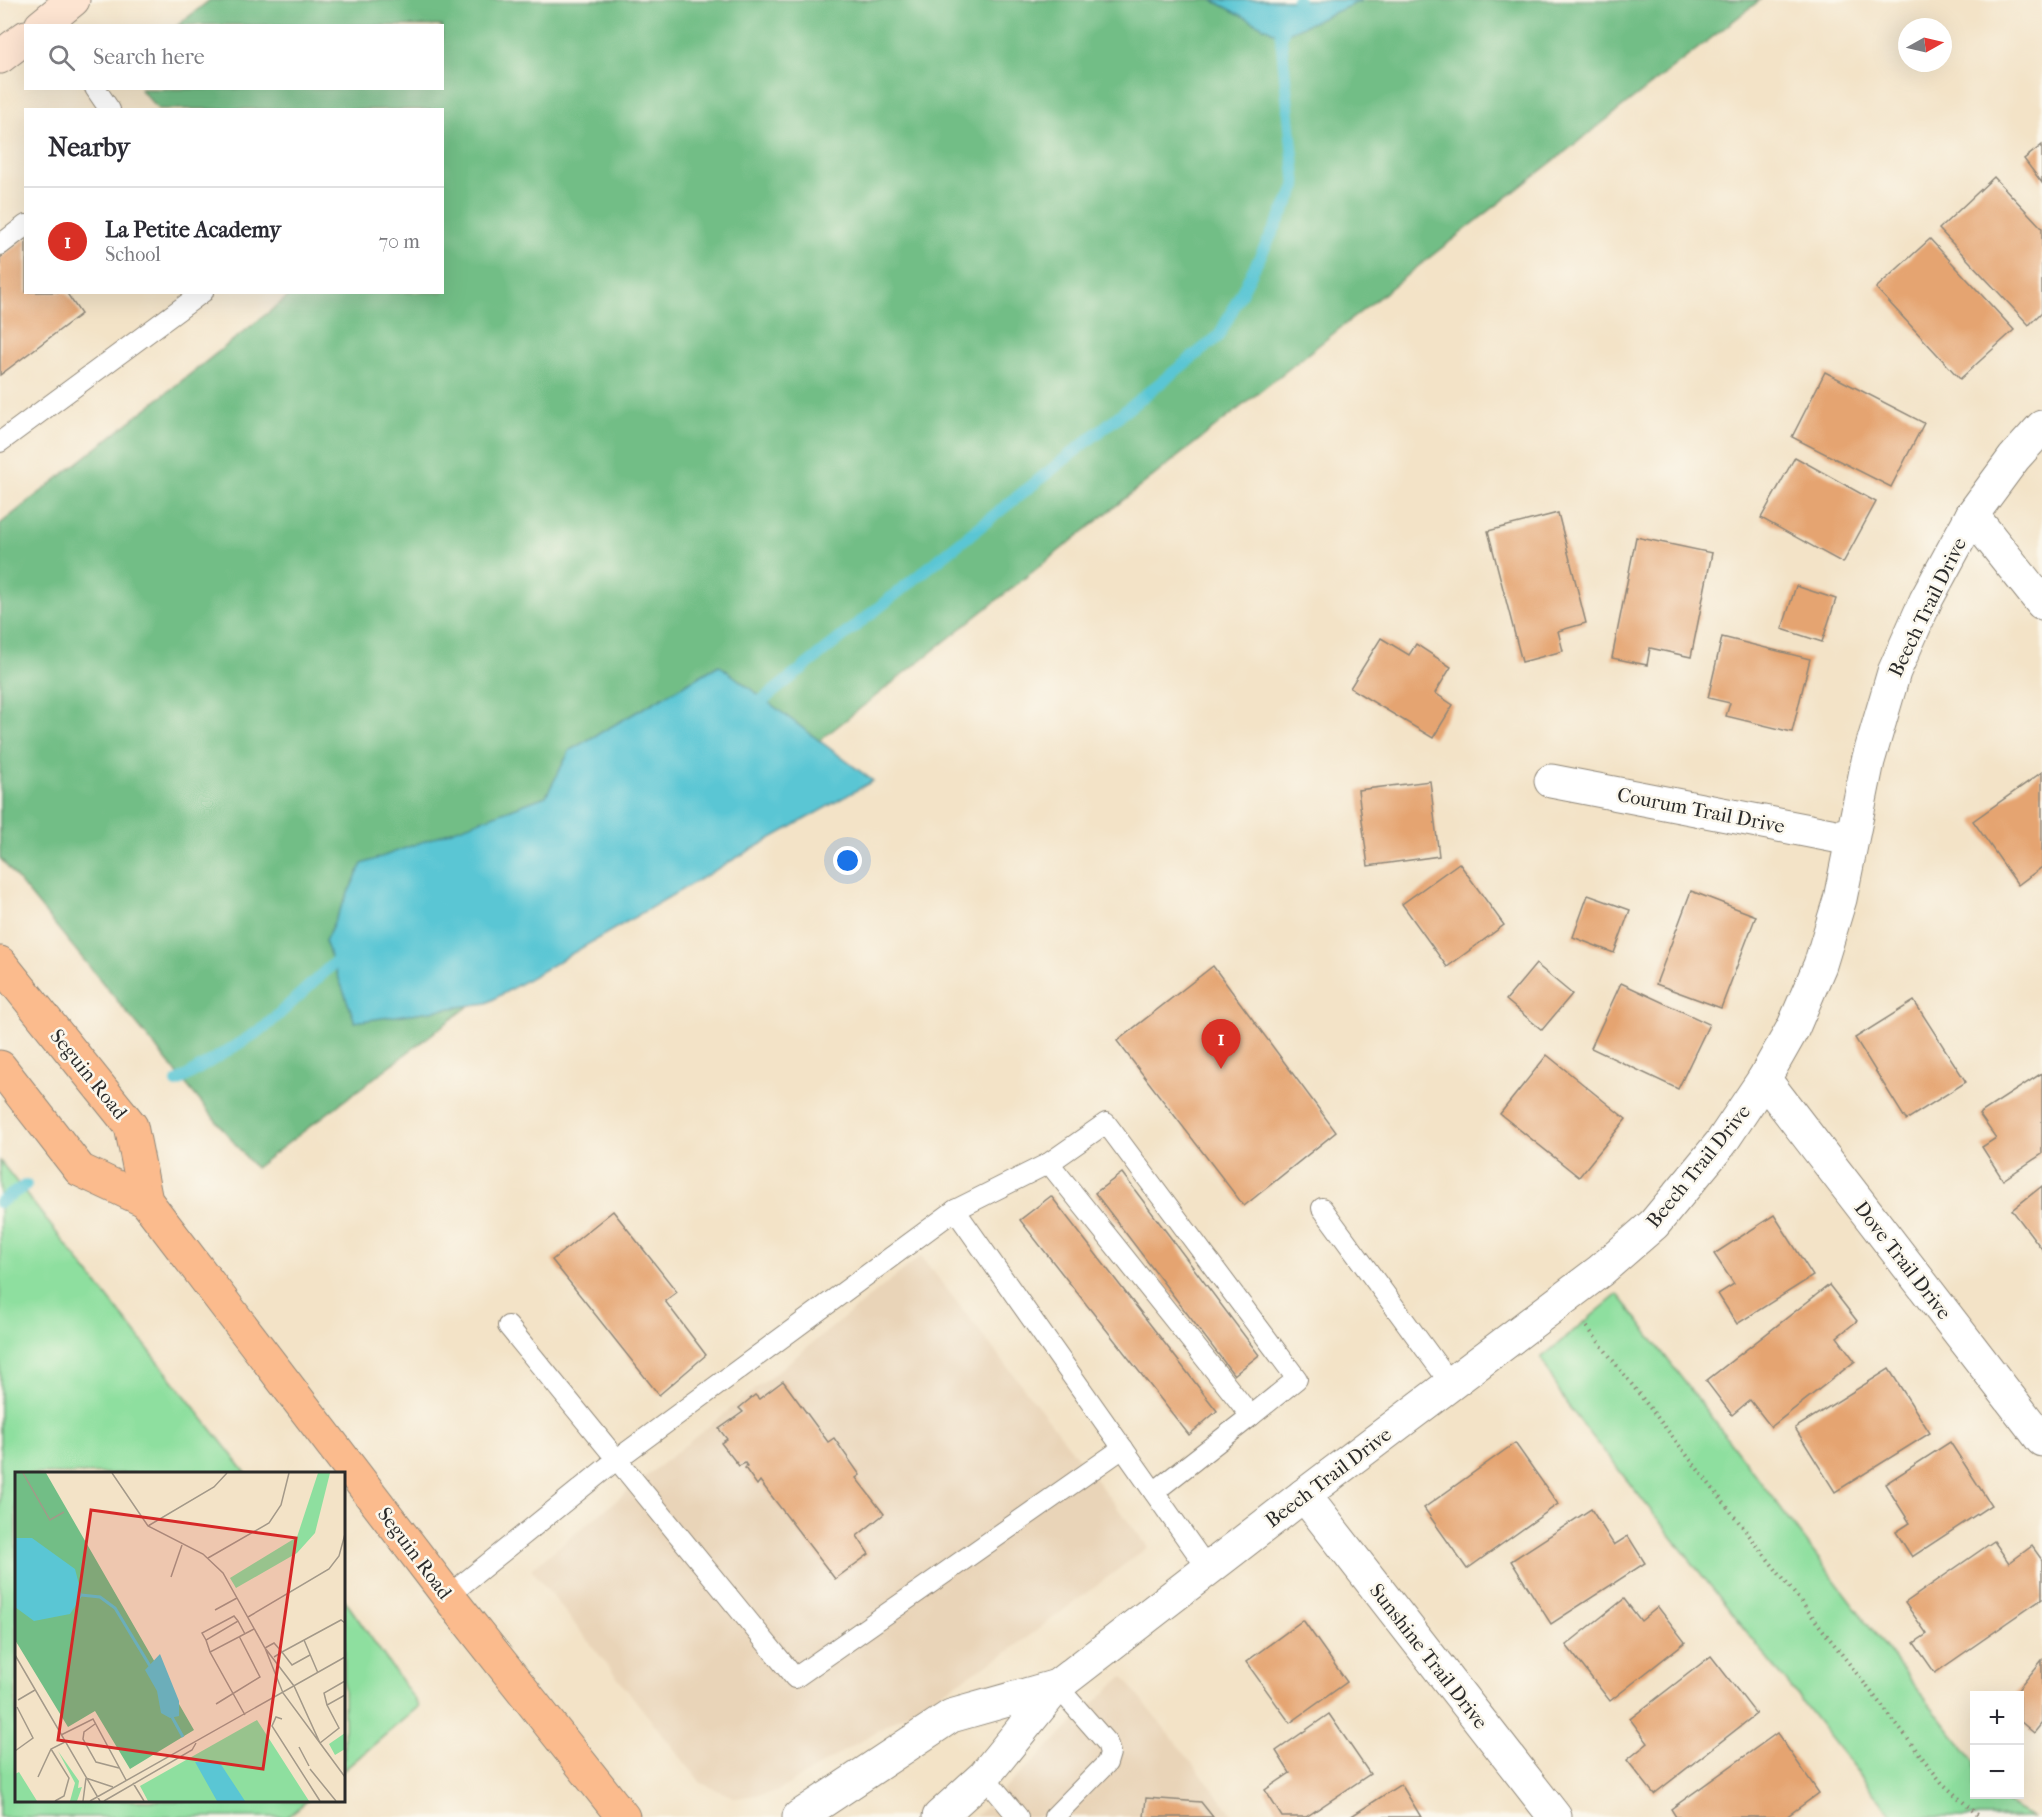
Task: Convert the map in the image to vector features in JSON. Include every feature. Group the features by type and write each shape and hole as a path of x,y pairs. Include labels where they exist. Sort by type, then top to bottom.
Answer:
{"main road":[{"path":"44,24 73,0"},
{"path":"0,57 24,39"},
{"name":"Seguin Road","path":"0,963 131,1126 146,1201 448,1596 622,1817"},
{"name":"Seguin Road","path":"0,1067 80,1170 146,1201"}],"street":[{"name":"Beech Trail Drive","path":"939,1817 984,1776 1057,1686 1600,1271 1654,1224 1721,1143 1764,1079 1793,1028 1820,965 1840,899 1868,761 1894,672 1926,600 1972,515 2014,458 2042,427"},
{"path":"1972,515 2042,603"},
{"name":"Courum Trail Drive","path":"1551,781 1851,839"},
{"name":"Dove Trail Drive","path":"1764,1079 2042,1440"},
{"name":"Sunshine Trail Drive","path":"1304,1495 1555,1817"},
{"name":"Beech Trail Drive","path":"799,1817 951,1716 1057,1686"}],"lane":[{"path":"96,90 109,108"},
{"path":"0,245 24,227"},
{"path":"0,442 181,299 197,294"},
{"path":"448,1596 616,1460 955,1210 1048,1163 1106,1123 1297,1379 1154,1492"},
{"path":"1048,1163 1251,1416"},
{"path":"1322,1208 1451,1384"},
{"path":"955,1210 1208,1569"},
{"path":"508,1326 795,1678 1123,1448"},
{"path":"1054,1817 1107,1763 1110,1753 1107,1743 1057,1686"},
{"path":"984,1776 1018,1817"}],"path":[{"path":"1564,1298 1942,1783 1980,1817"}],"shaded area":[{"path":"921,1256 1148,1547 1005,1654 776,1792 736,1798 701,1783 531,1569"},
{"path":"1123,1676 1235,1817 975,1817"}],"green space":[{"path":"210,0 1760,0 1416,268 819,741 255,1168 0,858 0,524 292,294 444,294 444,108 157,108 141,90 444,90 444,24 179,24"},
{"path":"0,1161 245,1472 15,1472 15,1802 306,1802 287,1817 0,1817"},
{"path":"1618,1294 1970,1756 1970,1799 2004,1799 2032,1817 1893,1817 1566,1403 1541,1358"},
{"path":"345,1600 419,1706 345,1769"}],"water":[{"path":"1212,0 1363,0 1281,36"},
{"path":"719,665 873,781 487,1003 355,1022 325,941 362,864 546,796 570,750"}],"building":[{"path":"2042,145 2042,183 2024,159"},
{"path":"1994,177 2042,228 2042,312 2029,325 1939,229"},
{"path":"1930,239 2014,330 1960,379 1876,288"},
{"path":"24,240 24,294 67,294 81,314 0,375 0,258"},
{"path":"1825,372 1924,423 1891,487 1792,437"},
{"path":"1795,457 1876,502 1843,563 1761,518"},
{"path":"1558,513 1586,623 1558,631 1563,651 1522,662 1488,531"},
{"path":"1636,537 1712,553 1691,657 1650,648 1647,665 1612,658"},
{"path":"1796,586 1836,599 1822,642 1782,629"},
{"path":"1722,637 1810,659 1792,732 1726,716 1730,703 1708,698"},
{"path":"1381,638 1409,655 1416,644 1451,667 1435,693 1453,705 1433,738 1350,688"},
{"path":"2042,772 2042,867 2018,885 1973,821"},
{"path":"1430,781 1439,856 1368,866 1358,790"},
{"path":"1459,863 1504,925 1447,967 1402,904"},
{"path":"1691,891 1756,916 1721,1008 1656,984"},
{"path":"1588,895 1630,910 1614,953 1573,937"},
{"path":"1536,964 1572,994 1542,1030 1506,1000"},
{"path":"1213,966 1336,1132 1244,1206 1117,1041"},
{"path":"1621,983 1709,1024 1678,1089 1591,1048"},
{"path":"1914,1001 1966,1082 1906,1120 1855,1038"},
{"path":"1547,1055 1626,1119 1579,1177 1500,1114"},
{"path":"2042,1073 2042,1154 2003,1180 1982,1147 1996,1138 1979,1114"},
{"path":"1122,1173 1259,1355 1234,1375 1095,1193"},
{"path":"2042,1186 2042,1249 2012,1210"},
{"path":"1051,1196 1217,1411 1189,1435 1020,1220"},
{"path":"613,1211 677,1292 665,1301 706,1355 659,1395 552,1260"},
{"path":"1774,1215 1813,1276 1737,1324 1718,1294 1734,1284 1714,1254"},
{"path":"1829,1285 1857,1321 1837,1337 1855,1361 1771,1427 1750,1400 1732,1415 1706,1381"},
{"path":"1889,1369 1930,1433 1835,1492 1795,1428"},
{"path":"783,1381 828,1442 834,1438 860,1475 856,1478 884,1514 857,1536 869,1554 835,1579 760,1481 757,1485 745,1468 747,1466 745,1463 739,1466 721,1443 727,1439 719,1429 743,1412 739,1408 755,1395 759,1399"},
{"path":"1950,1442 1991,1505 1912,1557 1896,1532 1910,1523 1885,1484"},
{"path":"1515,1443 1558,1504 1467,1569 1424,1508"},
{"path":"1591,1509 1614,1545 1628,1536 1645,1563 1551,1624 1511,1561"},
{"path":"1994,1541 2009,1563 2032,1546 2042,1560 2042,1599 1935,1673 1914,1643 1927,1634 1905,1603"},
{"path":"1624,1599 1641,1621 1658,1607 1685,1642 1610,1701 1566,1645"},
{"path":"1303,1620 1347,1682 1290,1723 1246,1662"},
{"path":"1711,1656 1756,1714 1654,1794 1627,1760 1648,1743 1630,1719"},
{"path":"2042,1660 2042,1723 2034,1733 2024,1724 2024,1691 2017,1691"},
{"path":"1329,1714 1370,1774 1306,1817 1282,1817 1265,1790 1290,1773 1276,1751"},
{"path":"1777,1733 1819,1793 1786,1817 1676,1817 1671,1809"},
{"path":"1401,1784 1421,1817 1350,1817"},
{"path":"1146,1798 1201,1802 1213,1817 1144,1817"}],"waterway":[{"path":"751,706 764,699 1219,336 1296,187 1281,36 1298,0"},
{"path":"177,1082 264,1028 333,964 346,956"},
{"path":"0,1202 26,1185"}],"place":[{"name":"La Petite Academy","path":"1221,1069"}]}
